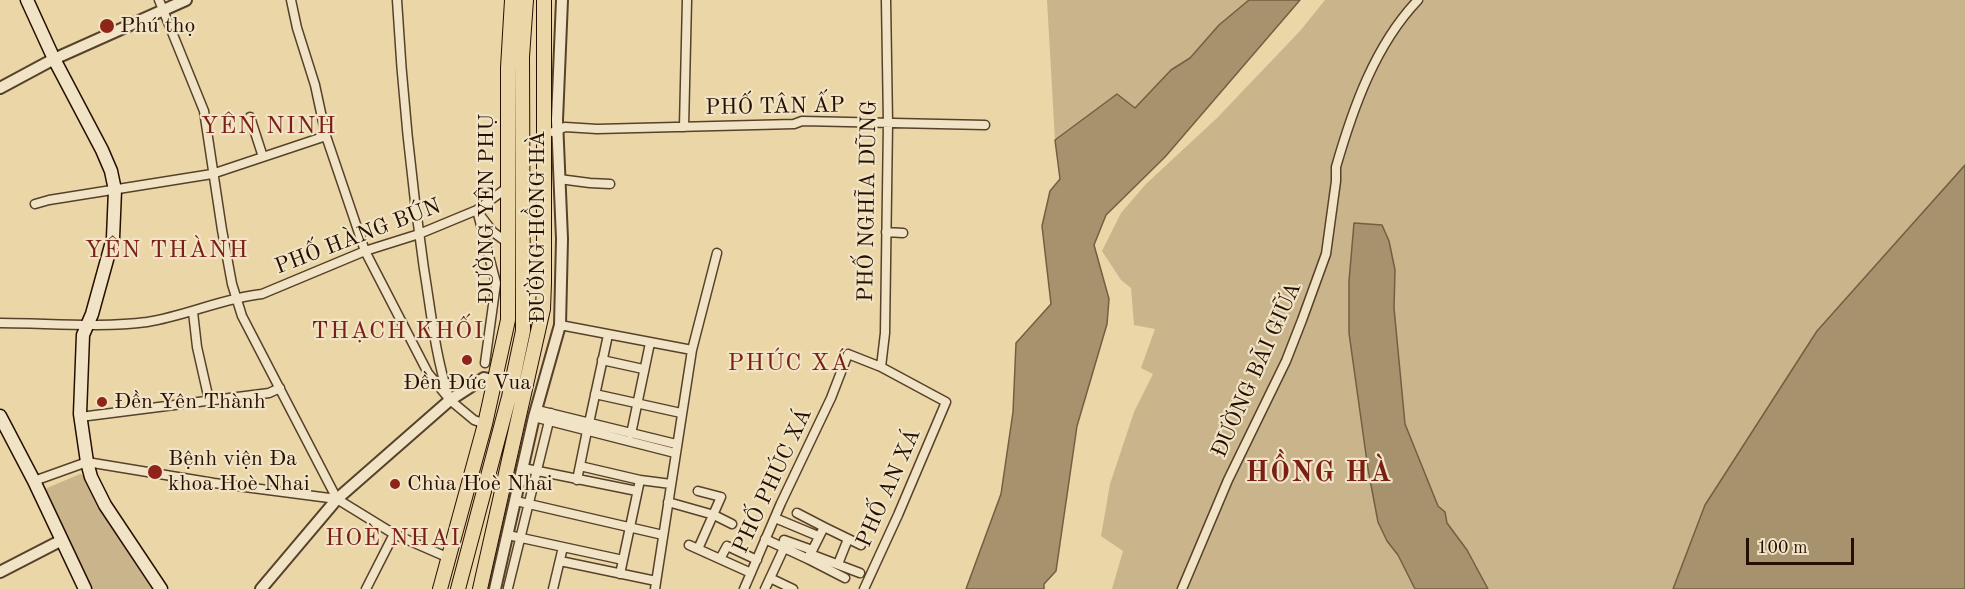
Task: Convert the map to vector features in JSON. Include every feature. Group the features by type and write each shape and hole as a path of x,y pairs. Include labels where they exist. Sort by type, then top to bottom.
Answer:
{"main road":[{"path":"27,0 54,59 102,150 111,171 115,190 113,238 92,314 83,335 80,417 87,462 91,477 105,506 161,589"},
{"name":"ĐƯỜNG YÊN PHỤ","path":"440,589 485,424 508,320 508,68 512,0"},
{"name":"ĐƯỜNG YÊN PHỤ","path":"458,589 512,384 523,331 522,57 526,0"},
{"path":"480,589 543,309 553,126 544,0"},
{"path":"0,416 86,589"}],"street":[{"path":"0,88 161,5 186,0"},
{"path":"291,0 297,28 315,85 326,136 365,251 428,373 450,400 474,420 485,424"},
{"path":"397,0 402,97 419,234 439,366 450,400"},
{"name":"ĐƯỜNG HỒNG HÀ","path":"495,587 536,413 561,325 563,272 559,179 553,126 562,0"},
{"path":"684,127 687,0"},
{"name":"PHỐ NGHĨA DŨNG","path":"882,367 885,333 888,123 886,0"},
{"name":"ĐƯỜNG BÃI GIỮA","path":"1182,589 1228,480 1286,360 1326,254 1336,167 1368,73 1392,33 1418,0"},
{"path":"161,5 204,111 212,174 236,299 242,316 337,499"},
{"path":"250,117 264,157"},
{"name":"PHỐ TÂN ẤP","path":"553,126 597,129 794,124 802,121 985,124"},
{"path":"35,204 212,174 326,136"},
{"path":"559,179 610,184"},
{"name":"PHỐ HÀNG BÚN","path":"0,323 87,325 145,322 262,294 365,251 419,234 477,210 508,187"},
{"path":"477,210 493,232 508,243"},
{"path":"477,210 496,283 485,363"},
{"path":"886,232 903,233"},
{"path":"560,561 620,574 656,585 692,350 717,253"},
{"path":"193,312 197,347 209,400"},
{"path":"561,325 692,350"},
{"path":"577,480 608,335"},
{"path":"631,434 650,343"},
{"name":"PHỐ PHÚC XÁ","path":"744,589 765,538 831,398 848,354 882,367"},
{"path":"602,360 643,369"},
{"path":"428,373 433,374 439,366"},
{"name":"PHỐ AN XÁ","path":"864,589 946,402 882,367"},
{"path":"261,589 337,499 450,400 484,378 526,388"},
{"path":"80,417 269,393 280,388"},
{"path":"595,394 681,413"},
{"path":"536,413 676,448"},
{"path":"495,587 510,589 520,537 550,417"},
{"path":"588,427 631,434 676,448"},
{"path":"34,481 87,462 214,483 337,499 394,534 449,558"},
{"path":"580,466 640,480 671,484"},
{"path":"523,468 637,491"},
{"path":"620,574 640,480"},
{"path":"698,491 721,497 714,515 694,547 751,573"},
{"path":"516,501 663,535"},
{"path":"668,502 714,515 732,524"},
{"path":"797,513 861,545"},
{"path":"775,518 818,536"},
{"path":"810,554 824,527"},
{"path":"366,589 394,534"},
{"path":"508,535 623,560"},
{"path":"765,538 860,573"},
{"path":"838,564 848,538"},
{"path":"0,572 62,540"},
{"path":"765,589 784,544"},
{"path":"720,559 727,546 757,560"},
{"path":"553,589 563,547"},
{"path":"810,554 845,578"},
{"path":"770,578 788,588"}],"shaded area":[{"path":"1047,0 1249,0 1219,25 1190,58 1171,70 1135,108 1117,94 1055,140"},
{"path":"1249,0 1300,0 1165,157 1106,215 1094,245 1109,299 1107,324 1077,426 1056,571 1044,584 1044,589 966,589 1001,494 1013,412 1016,343 1051,304 1042,226 1050,191 1060,179 1055,140 1117,94 1135,108 1171,70 1190,58 1219,25"},
{"path":"1325,0 1965,0 1965,165 1817,331 1705,505 1673,589 1112,589 1123,551 1101,536 1110,484 1134,412 1153,374 1141,368 1155,329 1134,325 1131,288 1121,280 1102,251 1121,213 1146,184 1216,119 1300,31"},
{"path":"1965,165 1965,589 1673,589 1705,505 1817,331"},
{"path":"1354,223 1382,225 1389,241 1395,270 1394,308 1405,424 1438,506 1445,512 1447,523 1467,550 1488,589 1415,589 1378,522 1368,469 1349,333 1349,281"},
{"path":"80,474 85,476 100,509 156,589 91,589 46,493 47,488"}],"place":[{"name":"Phú thọ","path":"107,26"},
{"name":"Đền Đức Vua","path":"467,360"},
{"name":"Đền Yên Thành","path":"102,402"},
{"name":"Bệnh viện Đa khoa Hoè Nhai","path":"155,472"},
{"name":"Chùa Hoè Nhai","path":"395,484"}],"district":[{"name":"YÊN NINH","path":"269,127"},
{"name":"YÊN THÀNH","path":"167,251"},
{"name":"THẠCH KHỐI","path":"398,332"},
{"name":"PHÚC XÁ","path":"789,364"},
{"name":"HỒNG HÀ","path":"1319,474"},
{"name":"HOÈ NHAI","path":"393,539"}]}
